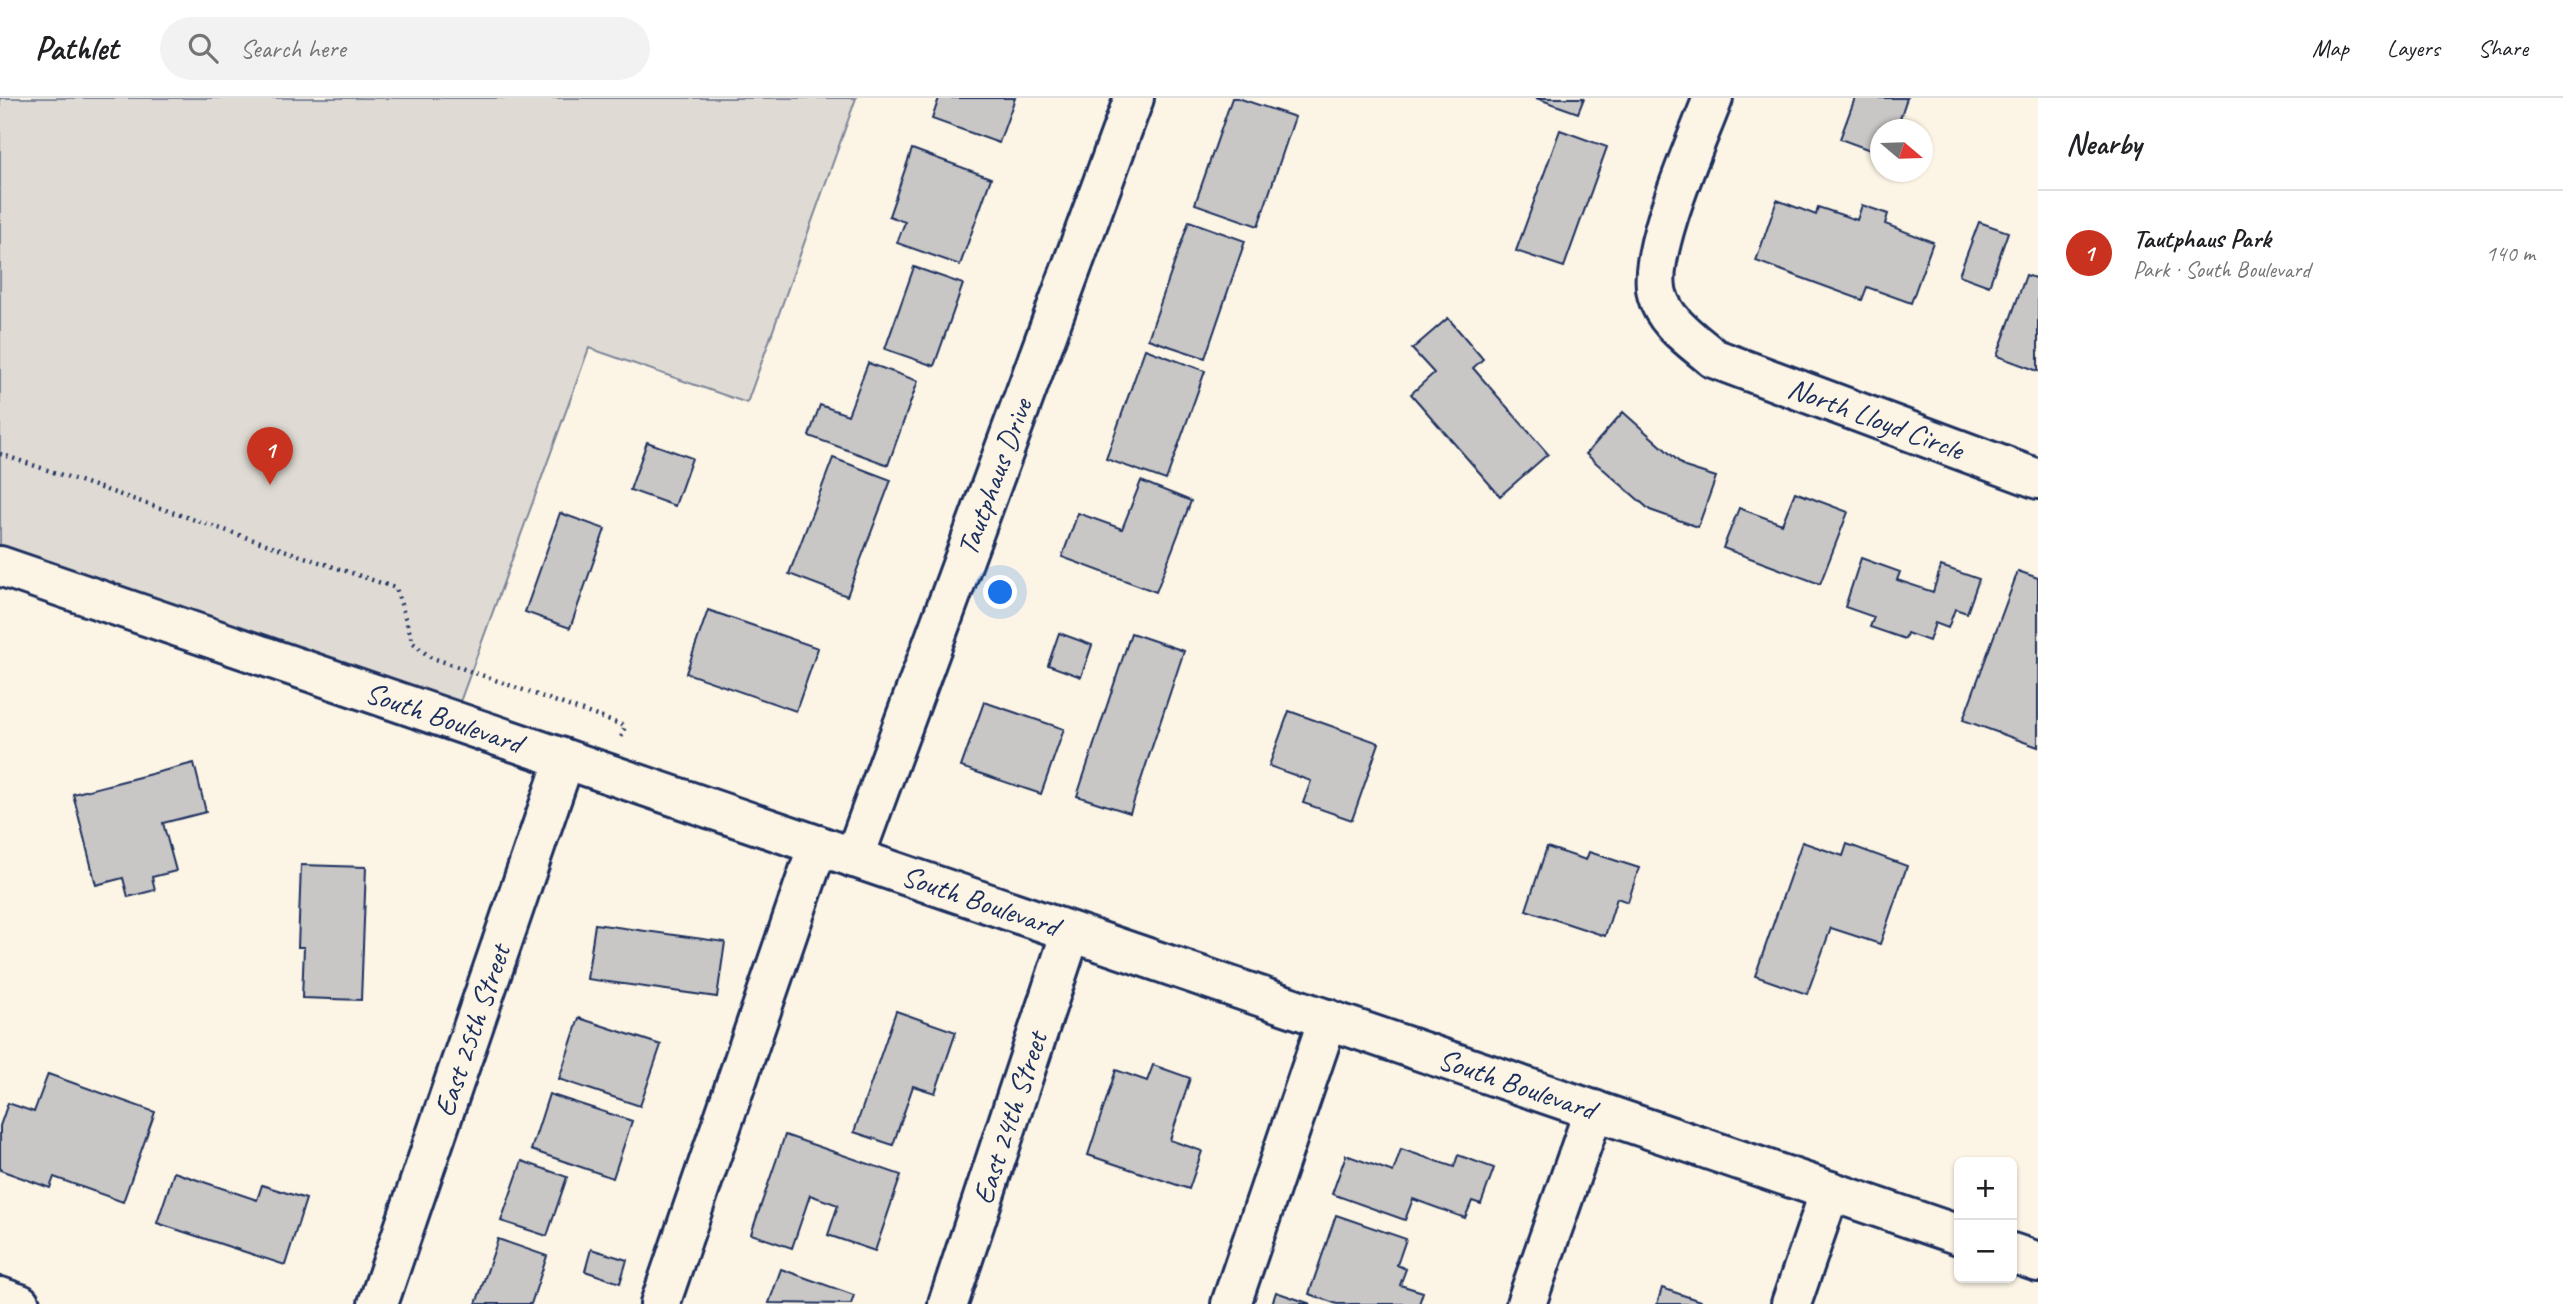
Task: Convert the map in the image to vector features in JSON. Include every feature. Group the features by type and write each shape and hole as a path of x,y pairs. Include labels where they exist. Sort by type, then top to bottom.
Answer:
{"street":[{"name":"Tautphaus Drive","path":"854,858 1134,98"},
{"name":"North Lloyd Circle","path":"1713,98 1667,220 1655,278 1657,296 1673,324 1713,358 2038,479"},
{"name":"South Boulevard","path":"0,566 1954,1233"},
{"name":"East 25th Street","path":"378,1304 565,759"},
{"path":"660,1304 818,845"},
{"name":"East 24th Street","path":"948,1304 1071,932"},
{"path":"1231,1304 1328,1020"},
{"path":"1525,1304 1594,1110"},
{"path":"1791,1304 1830,1191"},
{"path":"2017,1255 2038,1262"},
{"path":"0,1297 20,1304"}],"path":[{"path":"0,454 396,589 413,643 430,657 625,726"}],"shaded area":[{"path":"0,98 856,98 747,403 589,348 453,721 0,566"}],"building":[{"path":"939,98 1015,98 999,143 932,119"},
{"path":"1232,98 1295,117 1258,226 1195,204"},
{"path":"1536,98 1584,98 1578,113"},
{"path":"1855,98 1907,98 1900,119 1870,119 1870,150 1840,139"},
{"path":"1560,130 1607,147 1564,267 1516,251"},
{"path":"912,149 991,178 960,265 897,243 905,222 889,216"},
{"path":"1777,200 1816,215 1818,207 1857,220 1862,205 1888,214 1885,224 1933,242 1911,303 1867,287 1862,300 1756,261"},
{"path":"1189,221 1245,241 1205,358 1148,339"},
{"path":"1979,222 2008,232 1989,286 1959,275"},
{"path":"914,267 963,284 934,366 885,349"},
{"path":"2026,275 2038,279 2038,371 1997,356"},
{"path":"1448,318 1483,359 1473,368 1548,454 1500,496 1411,394 1434,373 1412,349"},
{"path":"1145,349 1205,371 1166,480 1106,459"},
{"path":"868,363 918,381 888,465 809,436 820,405 848,415"},
{"path":"1623,412 1685,467 1716,477 1698,527 1650,510 1586,454"},
{"path":"647,442 692,458 675,506 630,490"},
{"path":"833,458 891,480 847,596 789,574"},
{"path":"1141,481 1191,501 1156,592 1062,557 1078,513 1122,529"},
{"path":"1795,492 1848,512 1820,584 1723,548 1739,508 1782,524"},
{"path":"560,513 605,529 570,628 525,612"},
{"path":"1861,558 1900,572 1897,580 1933,592 1941,566 1979,579 1967,613 1955,609 1948,628 1935,623 1929,641 1907,633 1905,639 1870,627 1874,617 1845,607"},
{"path":"2018,571 2038,578 2038,747 1963,720"},
{"path":"708,610 818,648 796,711 686,673"},
{"path":"1059,633 1092,645 1081,677 1048,665"},
{"path":"1131,633 1184,651 1130,813 1077,796"},
{"path":"984,702 1064,729 1041,794 961,767"},
{"path":"1289,711 1379,743 1352,820 1303,803 1311,781 1269,766"},
{"path":"194,763 206,812 163,823 176,871 152,877 155,890 128,897 123,878 96,885 73,794"},
{"path":"1802,842 1843,856 1847,844 1907,866 1880,944 1831,928 1807,994 1755,976"},
{"path":"1547,847 1586,860 1589,852 1639,868 1628,902 1617,898 1605,936 1526,910"},
{"path":"301,865 366,867 361,1000 302,998 304,947 298,947"},
{"path":"595,924 725,942 717,997 587,979"},
{"path":"896,1011 956,1032 935,1093 913,1086 893,1145 854,1132"},
{"path":"579,1018 661,1045 640,1106 559,1079"},
{"path":"1153,1065 1190,1078 1170,1140 1202,1151 1189,1189 1088,1155 1116,1070 1147,1081"},
{"path":"48,1074 155,1112 123,1202 54,1177 50,1188 0,1170 0,1126 8,1103 34,1112"},
{"path":"549,1094 632,1121 613,1178 531,1150"},
{"path":"785,1135 901,1175 875,1251 828,1235 838,1205 810,1195 792,1248 751,1234"},
{"path":"1401,1149 1454,1167 1458,1155 1494,1168 1481,1204 1472,1201 1465,1218 1413,1199 1405,1220 1332,1194 1346,1155 1393,1172"},
{"path":"522,1161 567,1177 547,1236 501,1221"},
{"path":"174,1172 257,1200 262,1185 306,1199 285,1265 157,1223"},
{"path":"1336,1215 1406,1239 1397,1265 1406,1269 1400,1285 1423,1292 1419,1304 1337,1304 1309,1294"},
{"path":"498,1239 547,1256 531,1304 476,1304"},
{"path":"591,1249 627,1260 620,1283 585,1271"},
{"path":"781,1269 854,1295 851,1304 769,1303"},
{"path":"1662,1288 1709,1304 1657,1304"},
{"path":"1276,1292 1311,1304 1272,1304"}],"place":[{"name":"Tautphaus Park","path":"270,485"}]}
